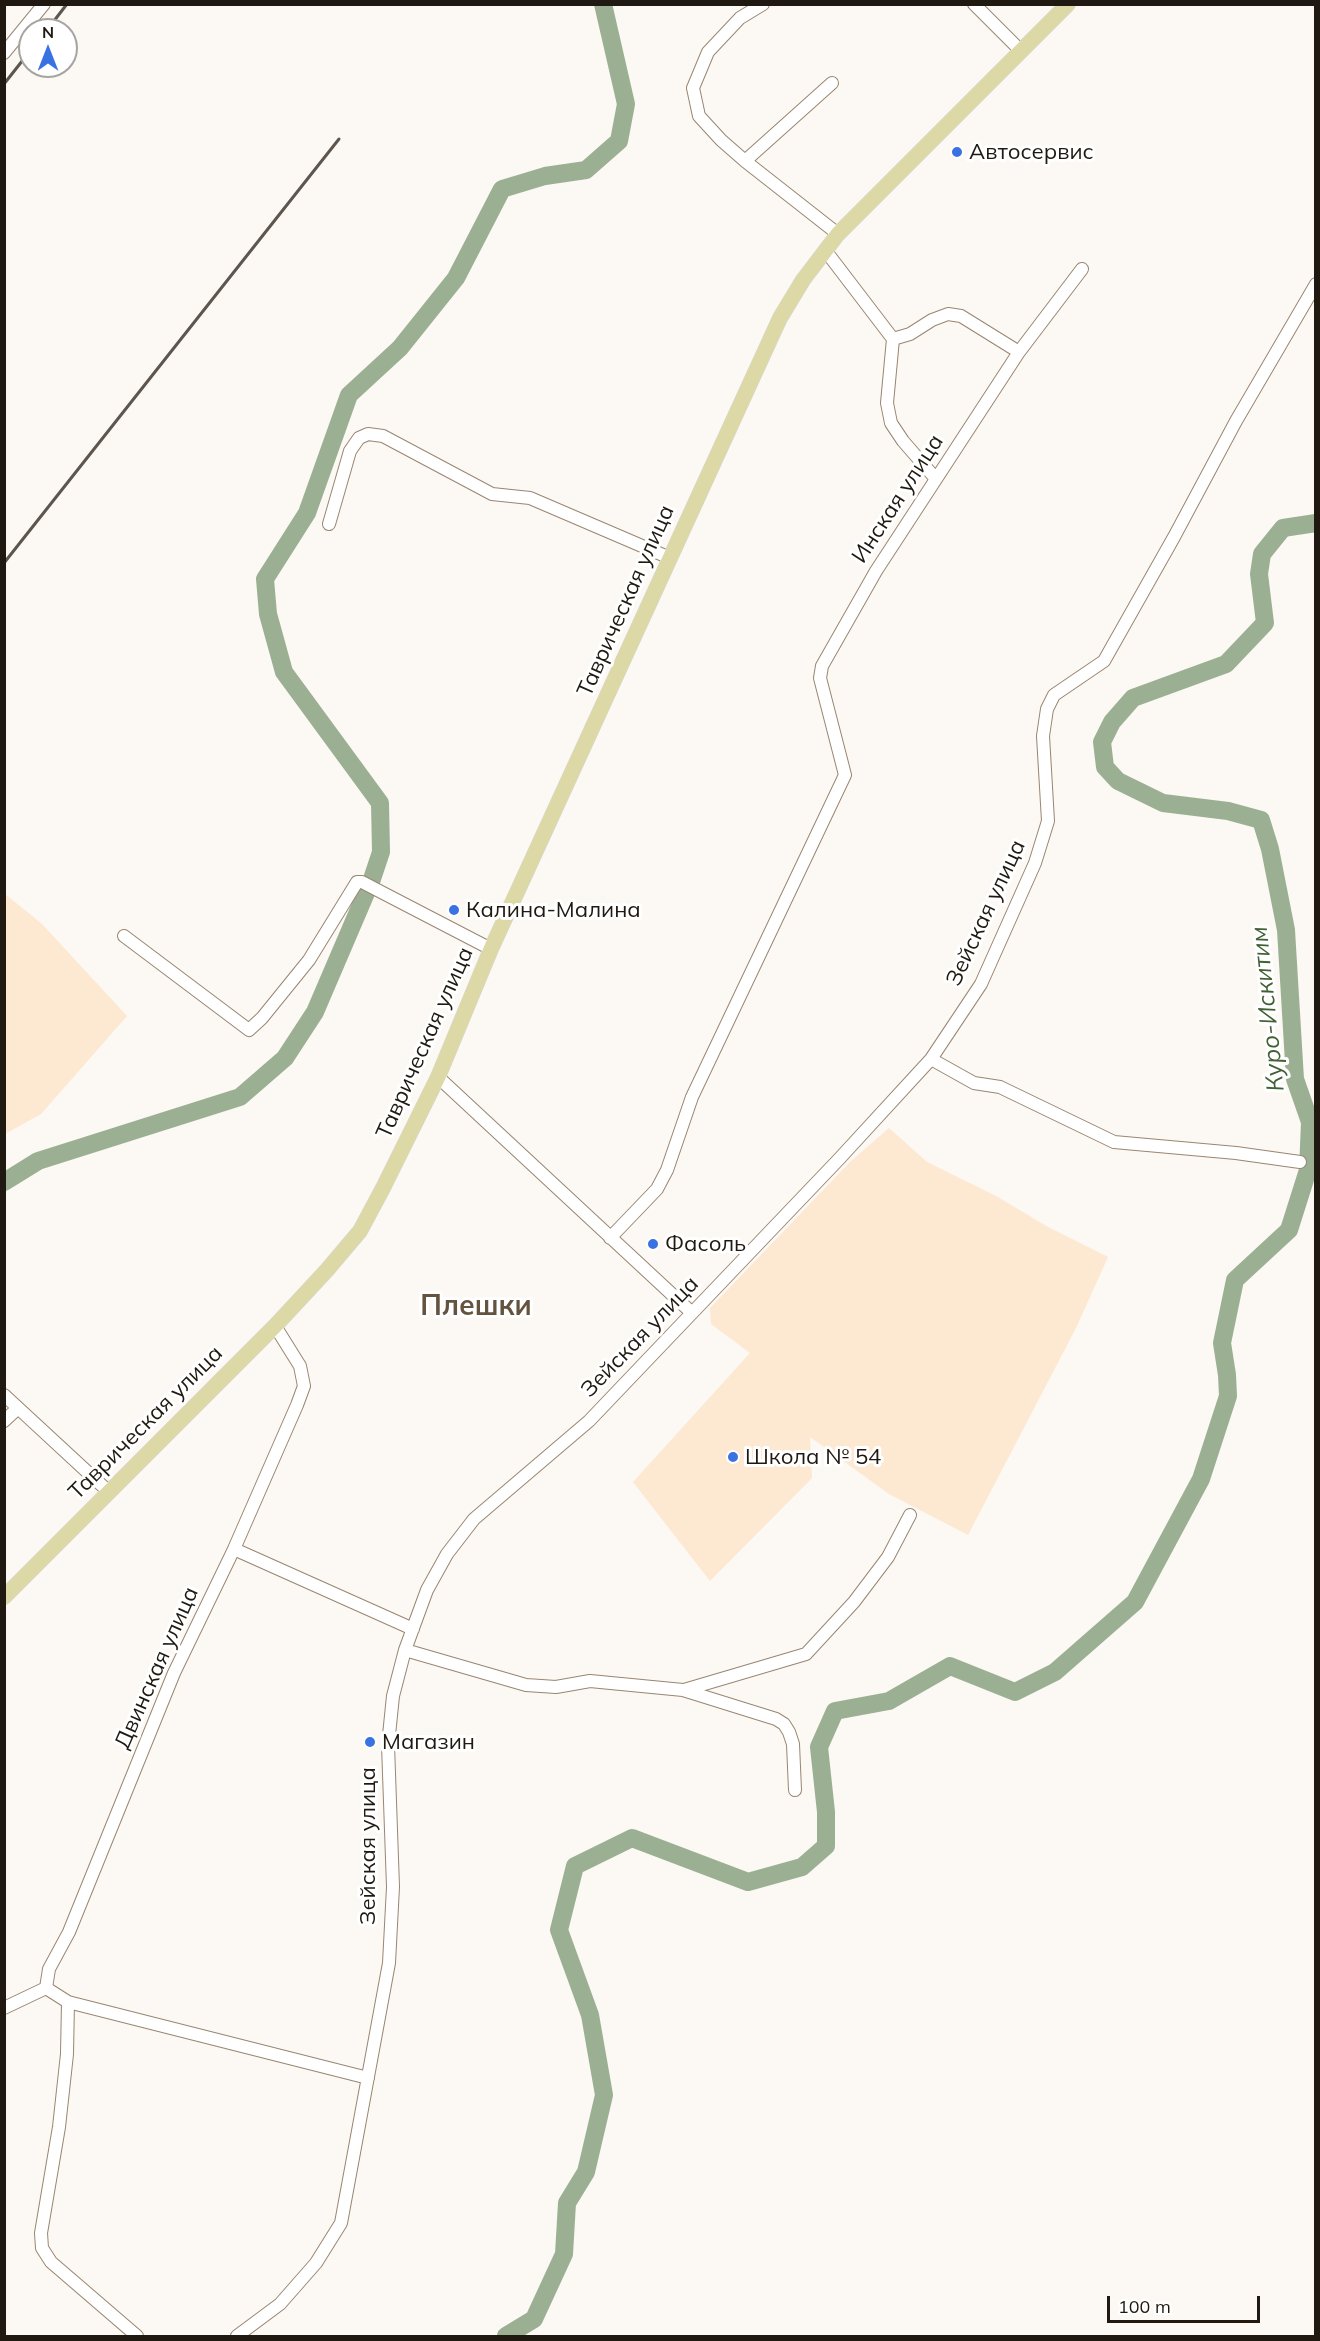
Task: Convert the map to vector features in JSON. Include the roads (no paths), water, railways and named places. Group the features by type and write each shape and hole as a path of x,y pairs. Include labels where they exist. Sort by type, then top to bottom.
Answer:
{"main road":[{"name":"Таврическая улица","path":"4,1597 275,1326 360,1231 384,1188 438,1077 491,949 780,318 838,234 1068,4"}],"street":[{"path":"4,53 44,4"},
{"path":"763,4 740,18 708,52 693,88 699,116 745,161 838,234"},
{"path":"974,4 1021,51"},
{"path":"745,161 832,83"},
{"path":"825,250 892,339 887,403 891,423 903,441 936,479"},
{"name":"Инская улица","path":"610,1238 657,1189 667,1170 692,1096 845,775 820,678 822,666 876,571 1019,352 1082,270"},
{"name":"Зейская улица","path":"237,2337 280,2304 316,2263 341,2223 389,1963 393,1887 388,1744 393,1696 405,1650 427,1590 447,1554 474,1519 588,1421 840,1158 931,1059 981,984 1035,863 1048,821 1042,736 1047,709 1054,695 1104,661 1236,421 1316,284"},
{"path":"892,339 910,334 932,320 948,314 961,316 1019,352"},
{"path":"329,524 350,451 359,438 368,434 383,436 492,494 530,498 670,558"},
{"path":"124,936 249,1030 262,1018 309,960 357,882 362,882 491,949"},
{"path":"931,1059 974,1083 1000,1088 1114,1142 1236,1153 1300,1162"},
{"path":"438,1077 691,1312"},
{"name":"Двинская улица","path":"46,1988 50,1969 69,1932 174,1673 234,1549 304,1386 300,1366 275,1326"},
{"path":"4,1395 109,1492"},
{"path":"4,1421 18,1408"},
{"path":"682,1690 806,1654 854,1602 888,1557 910,1515"},
{"path":"234,1549 413,1629"},
{"path":"405,1650 526,1685 556,1687 590,1681 682,1690 776,1719 784,1724 793,1744 795,1790"},
{"path":"4,2008 46,1988 68,2002 368,2078"},
{"path":"68,2002 67,2054 59,2127 41,2233 42,2248 51,2262 136,2337"}],"waterway":[{"path":"4,1182 38,1161 240,1097 285,1058 315,1012 372,879 381,852 380,803 284,672 268,614 265,579 307,513 349,395 400,348 456,278 502,189 545,176 586,170 619,141 626,104 603,4"},
{"name":"Куро-Искитим","path":"506,2336 534,2319 564,2254 567,2203 586,2172 604,2095 590,2015 559,1930 575,1866 632,1838 748,1882 802,1867 826,1846 826,1812 819,1747 835,1711 889,1701 950,1666 1015,1692 1055,1672 1135,1602 1201,1479 1228,1396 1222,1343 1235,1280 1289,1230 1308,1170 1310,1122 1295,1079 1286,930 1270,849 1261,820 1228,811 1163,803 1118,781 1105,767 1102,742 1112,722 1133,698 1226,664 1265,623 1259,574 1262,554 1283,528 1316,523"}],"railway":[{"path":"56,18 67,4"},
{"path":"4,84 18,66"},
{"path":"4,563 339,139"}],"place":[{"name":"Автосервис","path":"957,152"},
{"name":"Калина-Малина","path":"454,910"},
{"name":"Фасоль","path":"653,1244"},
{"name":"Школа № 54","path":"733,1457"},
{"name":"Магазин","path":"370,1742"}],"district":[{"name":"Плешки","path":"476,1307"}]}
